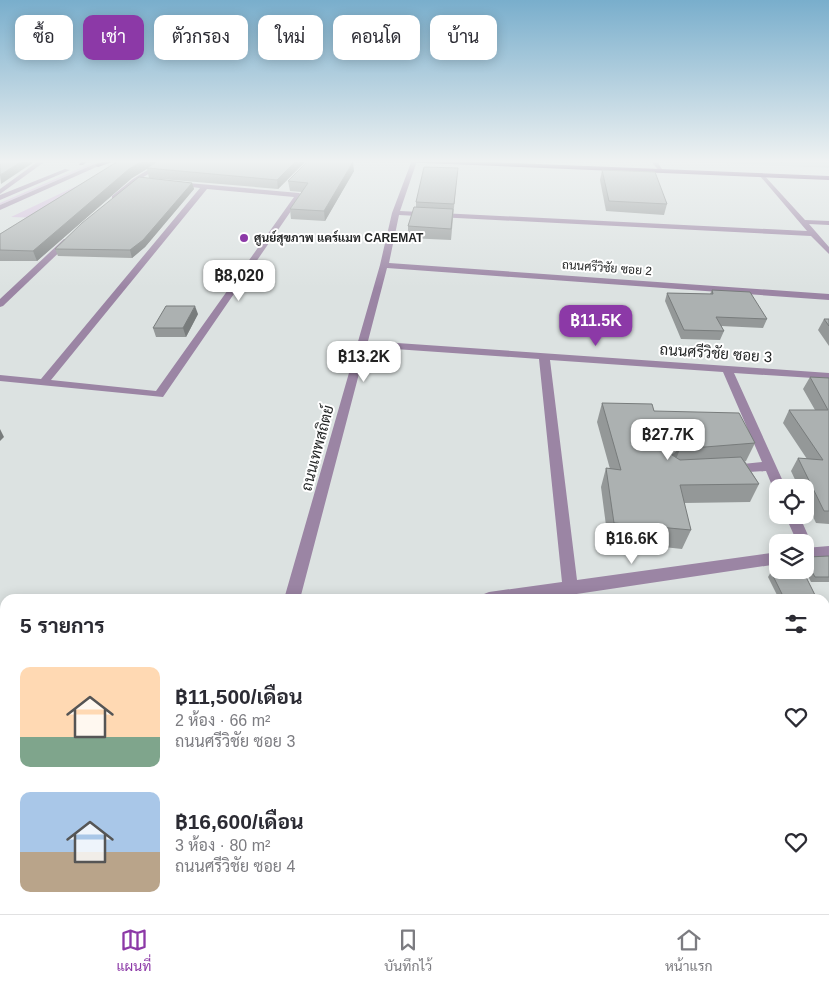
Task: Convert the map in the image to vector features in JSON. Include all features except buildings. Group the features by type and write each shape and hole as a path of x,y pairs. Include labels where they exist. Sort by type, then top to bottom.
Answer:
{"street":[{"path":"0,208 12,203"},
{"path":"44,382 192,203"},
{"path":"0,378 159,395 294,203"},
{"name":"ถนนเทพสถิตย์","path":"293,594 384,265 399,203"},
{"path":"786,203 829,252"},
{"path":"396,212 814,234"},
{"path":"803,222 829,223"},
{"path":"0,304 72,236"},
{"name":"ถนนศรีวิชัย ซอย 2","path":"384,265 829,296"},
{"name":"ถนนศรีวิชัย ซอย 3","path":"361,344 829,376"},
{"path":"544,356 570,589"},
{"path":"727,369 776,479"},
{"path":"722,470 770,466"},
{"path":"814,550 829,552"},
{"path":"530,594 769,559"}],"shaded area":[{"path":"41,203 79,203 45,218 11,217"}],"place":[{"name":"ศูนย์สุขภาพ แคร์แมท CAREMAT","path":"244,238"}]}
